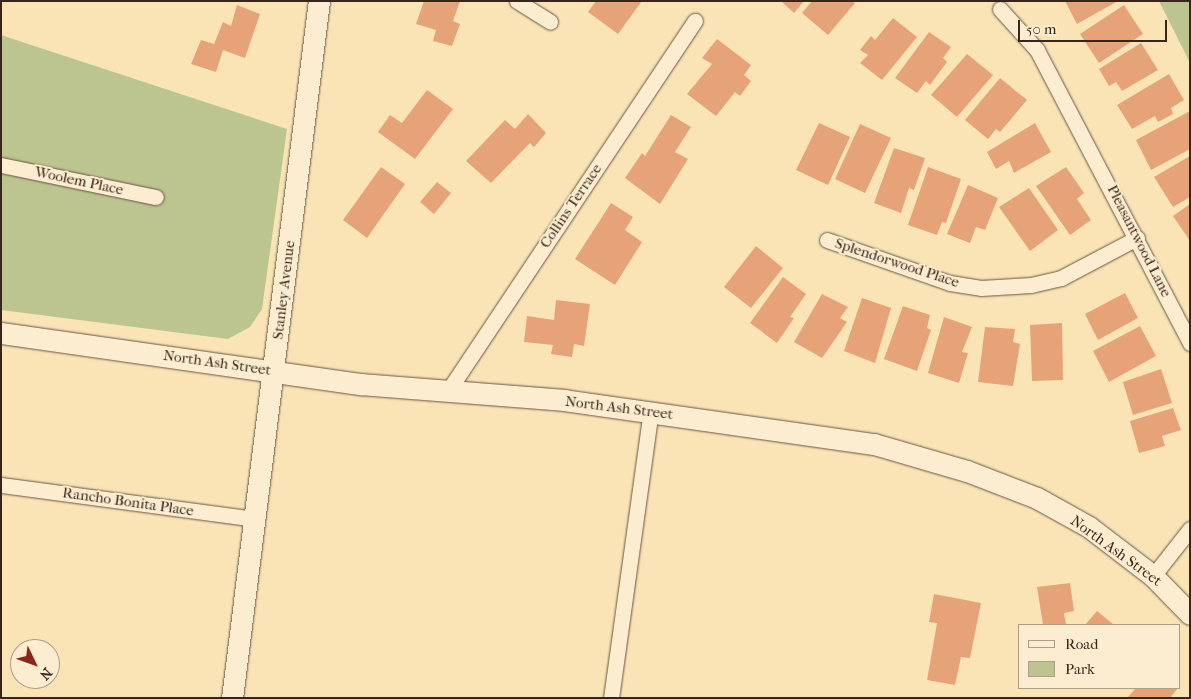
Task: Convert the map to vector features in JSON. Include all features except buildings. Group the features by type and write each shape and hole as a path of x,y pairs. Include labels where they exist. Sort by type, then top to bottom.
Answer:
{"main road":[{"name":"Stanley Avenue","path":"232,698 319,1"},
{"name":"North Ash Street","path":"1,332 361,384 651,411 874,444 967,471 1037,498 1089,527 1152,576 1190,614"}],"street":[{"path":"517,1 550,22"},
{"name":"Pleasantwood Lane","path":"1000,9 1037,50 1087,140 1190,343"},
{"name":"Collins Terrace","path":"448,391 695,21"},
{"name":"Woolem Place","path":"1,165 156,197"},
{"name":"Splendorwood Place","path":"826,240 950,283 981,288 1031,285 1061,278 1137,238"},
{"path":"611,698 651,411"},
{"name":"Rancho Bonita Place","path":"1,485 255,519"},
{"path":"1152,576 1190,529"}],"green space":[{"path":"1159,1 1190,1 1190,63"},
{"path":"1,35 287,129 262,309 250,327 228,339 1,310"}]}
